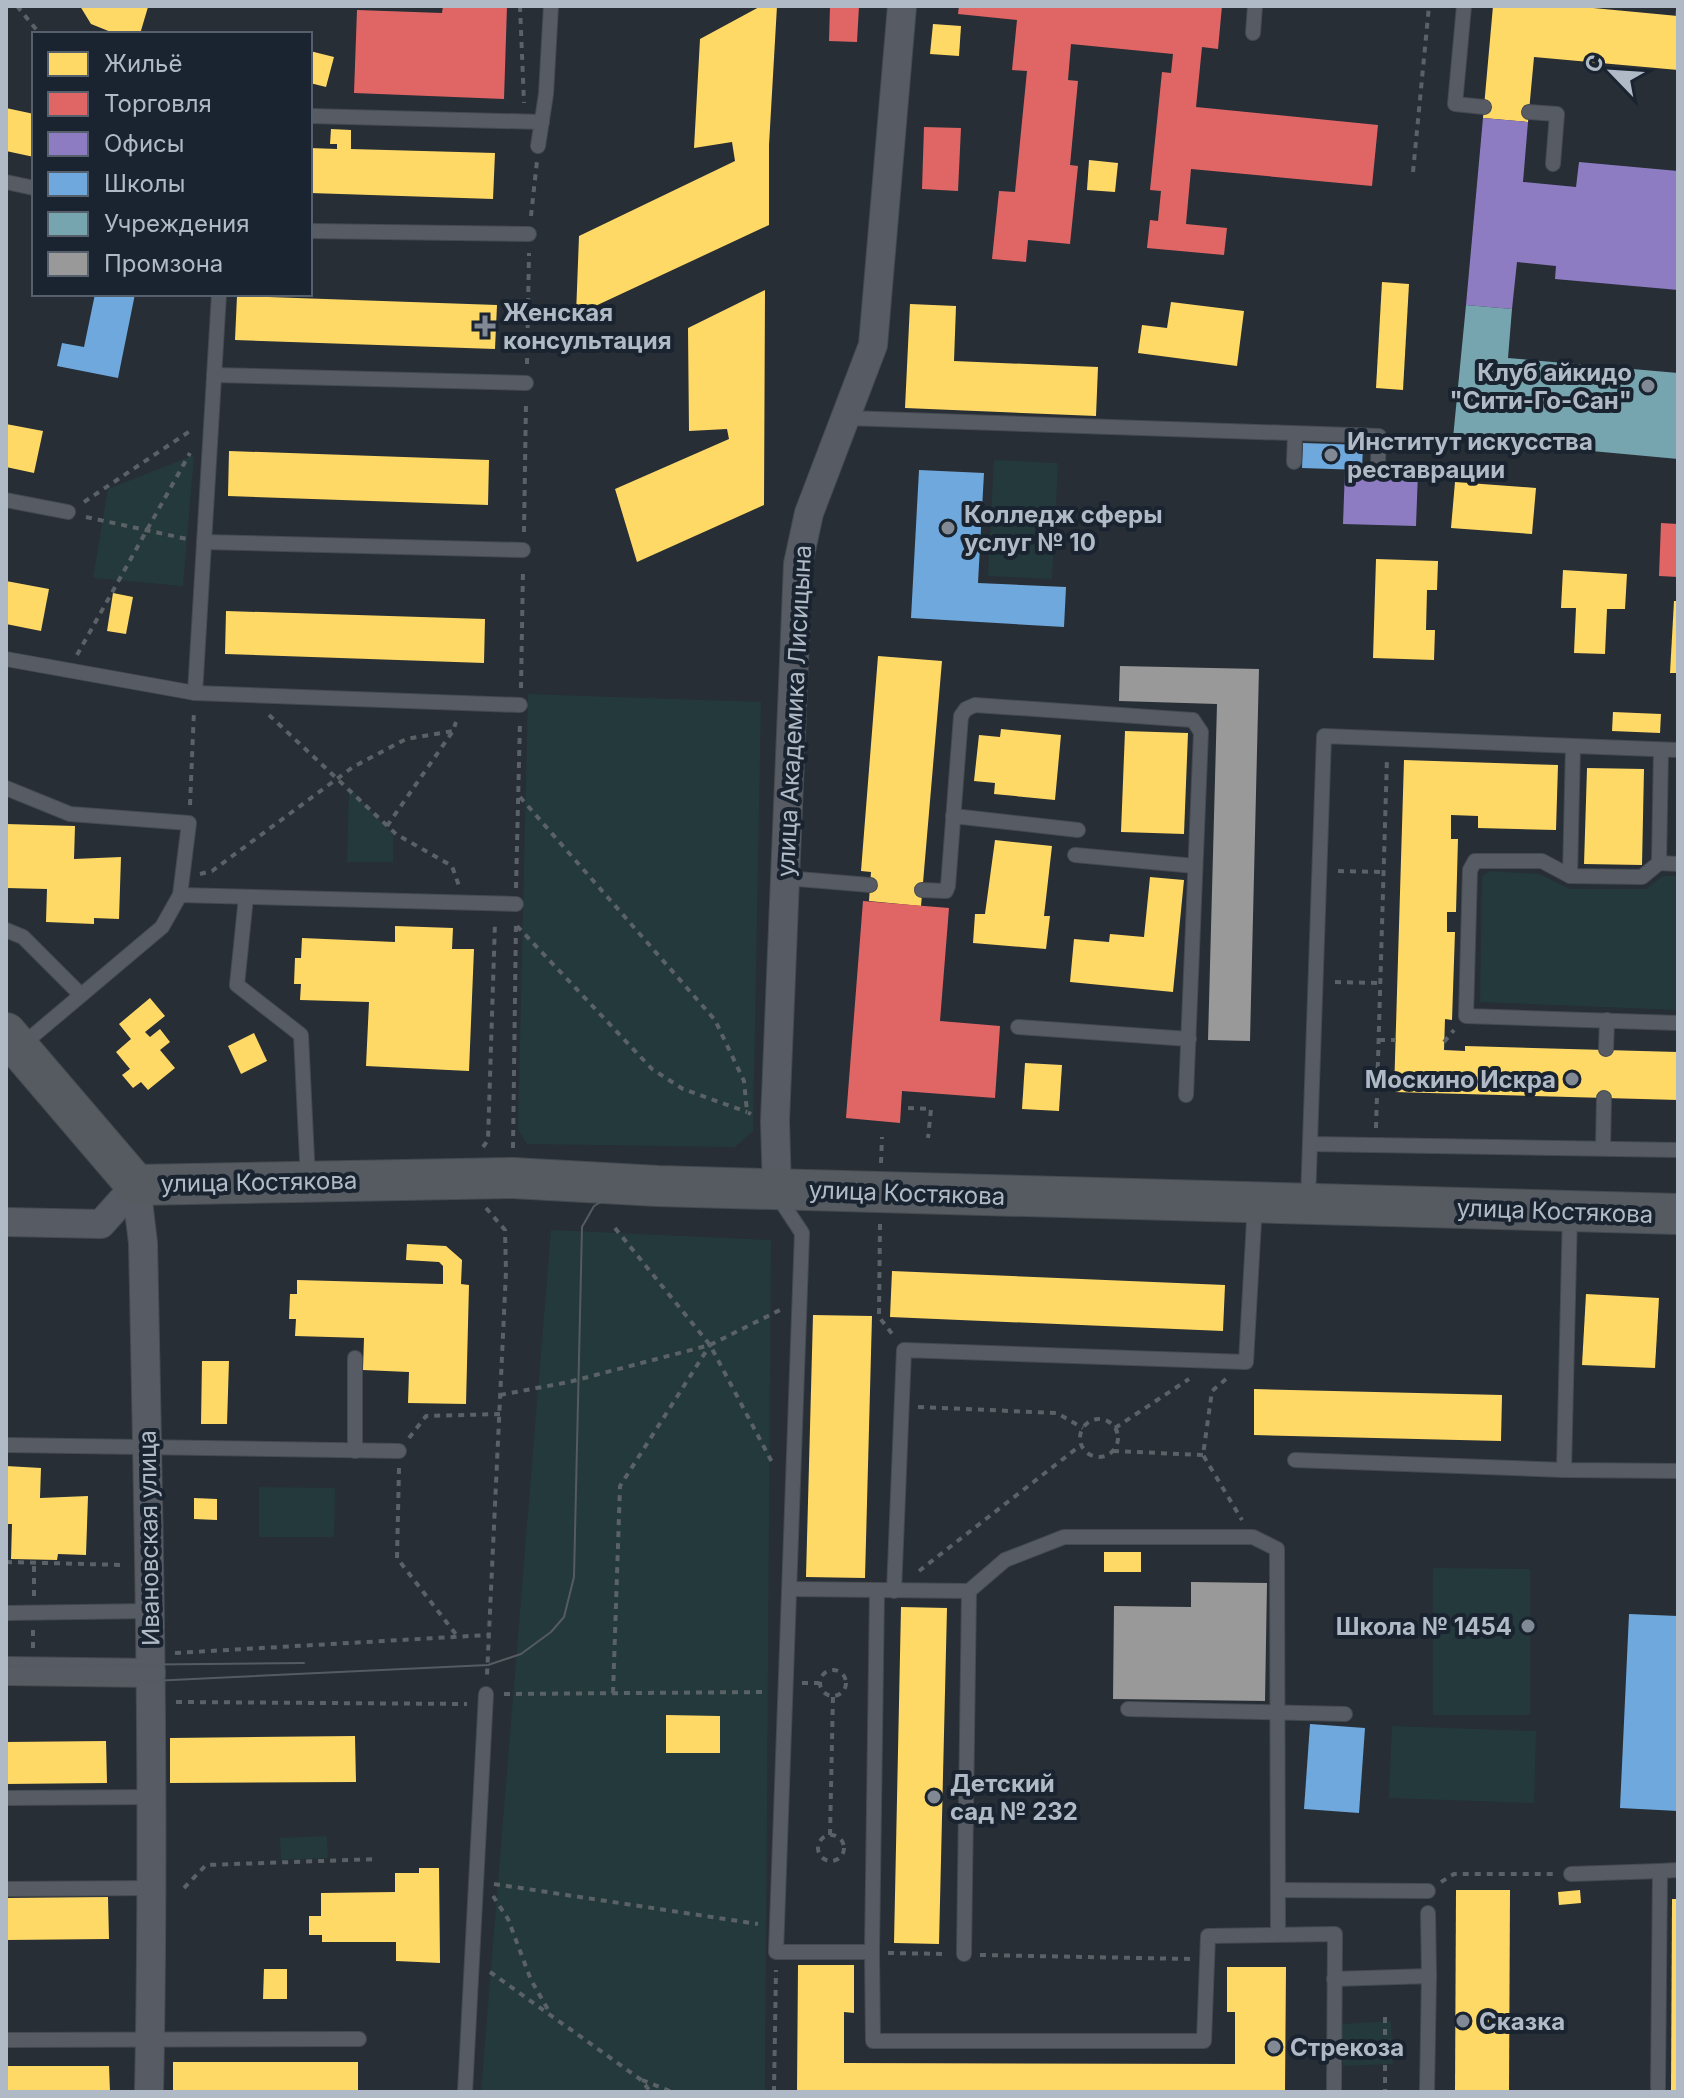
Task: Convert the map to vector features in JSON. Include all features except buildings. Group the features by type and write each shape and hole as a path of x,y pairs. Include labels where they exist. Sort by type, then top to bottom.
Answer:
{"street":[{"name":"улица Академика Лисицына","path":"777,1189 775,1121 798,564 809,513 867,365 876,326 902,6"},
{"path":"6,1222 101,1224 136,1185 12,1040"},
{"name":"улица Костякова","path":"136,1185 513,1178 777,1189 1678,1214"},
{"name":"Ивановская улица","path":"136,1185 143,1243 150,1611 160,1663 152,1797 149,2092"},
{"path":"6,1671 160,1663"}],"lane":[{"path":"538,146 551,6"},
{"path":"1253,33 1255,6"},
{"path":"1464,6 1455,104 1484,107"},
{"path":"1529,112 1557,114 1553,164"},
{"path":"312,116 542,122"},
{"path":"6,182 32,188"},
{"path":"312,231 529,234"},
{"path":"195,693 219,296"},
{"path":"214,375 526,383"},
{"path":"847,418 1379,436 1378,463"},
{"path":"1294,462 1295,434"},
{"path":"6,500 68,512"},
{"path":"204,542 523,550"},
{"path":"6,659 195,693 520,705"},
{"path":"922,890 946,891 961,716 966,709 975,705 1193,720 1201,732 1186,1095"},
{"path":"1308,1204 1324,736 1678,750"},
{"path":"1570,876 1573,746"},
{"path":"1659,863 1661,750"},
{"path":"6,788 70,814 189,823 180,895 162,927 81,995 12,1040"},
{"path":"953,816 1078,830"},
{"path":"1075,855 1195,866"},
{"path":"1678,864 1659,863 1642,877 1570,876 1542,861 1475,861 1470,870 1466,1016 1678,1023"},
{"path":"786,878 870,885"},
{"path":"180,895 516,904"},
{"path":"246,897 237,985 301,1035 308,1180"},
{"path":"6,930 23,937 81,995"},
{"path":"1606,1049 1607,1020"},
{"path":"1018,1027 1189,1039"},
{"path":"1603,1148 1604,1098"},
{"path":"1310,1144 1375,1142 1678,1150"},
{"path":"777,1189 802,1233 776,1952 872,1952"},
{"path":"894,1591 904,1350 1246,1362 1255,1203"},
{"path":"1564,1470 1570,1211"},
{"path":"355,1358 355,1451"},
{"path":"6,1445 399,1451"},
{"path":"1295,1460 1678,1471"},
{"path":"790,1589 969,1591 1005,1560 1064,1537 1253,1537 1277,1549 1278,1934"},
{"path":"877,1591 873,2041 1204,2041 1205,1940 1211,1934 1335,1934 1334,2092"},
{"path":"964,1954 969,1591"},
{"path":"6,1613 150,1611"},
{"path":"465,2092 486,1699"},
{"path":"1128,1709 1345,1714"},
{"path":"6,1798 152,1797"},
{"path":"1571,1874 1678,1870"},
{"path":"1658,2088 1660,1871"},
{"path":"6,1889 153,1888"},
{"path":"1278,1890 1428,1891"},
{"path":"1427,2091 1428,1913"},
{"path":"1334,1979 1429,1976"},
{"path":"6,2040 359,2039"}],"path":[{"path":"17,6 38,32"},
{"path":"520,6 525,122"},
{"path":"1413,172 1429,6"},
{"path":"1677,16 1678,8"},
{"path":"513,1178 529,234 538,146"},
{"path":"68,512 212,416"},
{"path":"68,670 212,416"},
{"path":"68,512 204,542"},
{"path":"189,823 195,693"},
{"path":"249,695 387,826 452,866 466,903"},
{"path":"387,826 453,731 461,703"},
{"path":"182,878 212,871 336,778 406,739 453,731"},
{"path":"1375,1142 1388,739"},
{"path":"518,796 715,1020 744,1081 747,1112"},
{"path":"1319,871 1384,872"},
{"path":"483,1144 488,1140 495,904"},
{"path":"516,925 652,1069 683,1089 762,1118"},
{"path":"1316,981 1380,983"},
{"path":"1379,1040 1396,1040"},
{"path":"908,1108 931,1109 928,1138"},
{"path":"881,1165 882,1137"},
{"path":"485,1206 505,1230 488,1665"},
{"path":"880,1222 879,1317 904,1350"},
{"path":"615,1228 710,1345 792,1500"},
{"path":"500,1395 569,1382 710,1345 799,1300"},
{"path":"613,1693 620,1486 710,1345"},
{"path":"1115,1428 1214,1362"},
{"path":"1246,1362 1212,1391 1203,1455 1253,1537"},
{"path":"901,1406 1057,1413 1083,1428"},
{"path":"458,1637 397,1558 399,1451 426,1416 500,1414"},
{"path":"1083,1428 1097,1419 1115,1428"},
{"path":"894,1591 1081,1445 1083,1428"},
{"path":"1113,1451 1118,1441 1115,1428"},
{"path":"1081,1445 1093,1457 1113,1451 1203,1455"},
{"path":"6,1562 134,1565"},
{"path":"160,1663 488,1635"},
{"path":"832,1670 839,1671 846,1682 844,1689 833,1696 821,1690 819,1683 826,1672 832,1670"},
{"path":"171,1702 786,1692"},
{"path":"830,1835 833,1696"},
{"path":"830,1835 842,1841 844,1848 838,1860 831,1862 825,1860 818,1849 819,1842 830,1835"},
{"path":"184,1888 206,1865 378,1859"},
{"path":"1428,1891 1454,1874 1571,1874"},
{"path":"476,1881 777,1926"},
{"path":"476,1881 497,1899 531,1980 552,2016"},
{"path":"774,2092 776,1952"},
{"path":"872,1952 1206,1959"},
{"path":"472,1959 640,2079 672,2092"},
{"path":"1385,2017 1385,2092"},
{"path":"640,2079 651,2092"}],"green space":[{"path":"194,455 183,586 93,578 108,489"},
{"path":"994,460 1058,463 1052,579 988,576"},
{"path":"528,694 761,702 753,1131 735,1147 527,1144 518,1130"},
{"path":"349,787 393,835 393,862 347,862"},
{"path":"1489,871 1539,874 1570,889 1646,889 1663,876 1678,876 1678,1010 1480,1002 1482,877"},
{"path":"551,1230 771,1240 765,2092 481,2092"},
{"path":"259,1487 335,1488 334,1537 259,1537"},
{"path":"1433,1568 1530,1569 1530,1715 1433,1715"},
{"path":"1392,1726 1536,1731 1534,1803 1389,1798"},
{"path":"327,1836 328,1858 281,1860 280,1838"},
{"path":"1391,2021 1393,2064 1343,2066 1341,2024"}],"tram line":[{"path":"6,1682 151,1681 488,1665 521,1654 551,1632 564,1617 574,1577 582,1227 594,1206 620,1191 1678,1219"},
{"path":"6,1666 304,1663"}],"place":[{"name":"Женская консультация","path":"485,326"},
{"name":"Клуб айкидо \"Сити-Го-Сан\"","path":"1648,386"},
{"name":"Институт искусства реставрации","path":"1331,455"},
{"name":"Колледж сферы услуг № 10","path":"948,528"},
{"name":"Москино Искра","path":"1572,1079"},
{"name":"Школа № 1454","path":"1528,1626"},
{"name":"Детский сад № 232","path":"934,1797"},
{"name":"Сказка","path":"1463,2021"},
{"name":"Стрекоза","path":"1274,2047"}]}
